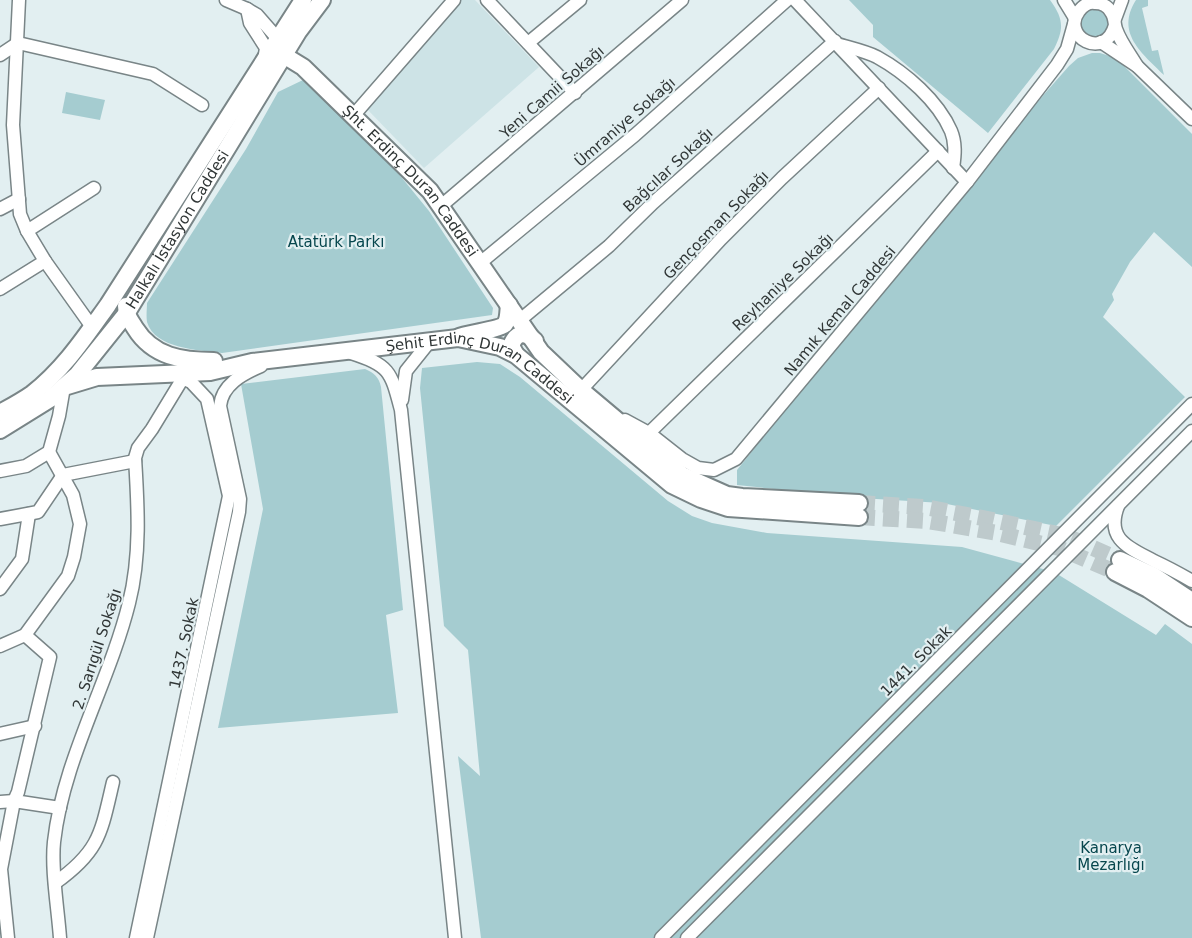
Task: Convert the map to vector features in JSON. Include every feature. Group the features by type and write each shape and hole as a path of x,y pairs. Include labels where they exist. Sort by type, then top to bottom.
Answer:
{"main road":[{"name":"Halkalı İstasyon Caddesi","path":"0,413 31,394 76,350 108,305 303,0"},
{"name":"Halkalı İstasyon Caddesi","path":"0,429 50,399 64,387 84,367 126,314 298,32 322,0"},
{"path":"263,63 285,56"},
{"name":"Şht. Erdinç Duran Caddesi","path":"285,56 303,67 430,191 520,320"},
{"path":"194,170 188,192 130,287 126,298 126,314 145,341 169,357 194,361 252,362"},
{"path":"458,338 472,332 501,327 506,321 509,305"},
{"name":"Şehit Erdinç Duran Caddesi","path":"64,387 98,377 177,376 210,372 252,362 458,338 500,347 516,355 672,484 701,499 728,508 752,511 859,510 727,495 682,476 600,407 541,352 520,320"},
{"path":"516,355 511,346 514,338 525,333 535,341"},
{"path":"1192,601 1154,576 1118,566 1192,618"}],"street":[{"path":"19,0 13,125 20,214 27,231 45,261 92,327"},
{"path":"226,0 257,15 278,39"},
{"path":"353,116 454,0"},
{"path":"528,43 580,0"},
{"name":"Yeni Camii Sokağı","path":"441,206 682,0"},
{"name":"Ümraniye Sokağı","path":"480,263 635,135 787,0"},
{"path":"795,0 967,182"},
{"path":"1064,0 1075,21 1079,37 1085,41 1099,43 1137,66 1192,119"},
{"path":"1057,65 1079,50 1110,37 1122,0"},
{"path":"490,1 575,93"},
{"path":"1057,65 1067,49 1075,21 1082,7 1094,2 1108,8 1122,42 1137,66"},
{"path":"247,9 250,23 266,48 263,63"},
{"path":"0,55 18,43 153,74 201,105"},
{"path":"836,43 876,56 927,96 952,132 956,151 953,168"},
{"name":"Bağcılar Sokağı","path":"520,320 609,246 653,203 836,43"},
{"name":"Namık Kemal Caddesi","path":"649,434 682,459 699,468 714,470 736,459 967,182 1057,65"},
{"name":"Gençosman Sokağı","path":"581,390 721,239 782,178 879,88"},
{"name":"Reyhaniye Sokağı","path":"649,434 938,151"},
{"path":"27,231 94,188"},
{"path":"0,209 19,199"},
{"path":"0,289 45,261"},
{"path":"401,410 406,371 430,341"},
{"path":"344,350 372,359 382,365 391,377 401,410 455,938"},
{"path":"147,938 239,512 240,500 220,406 221,398 231,384 248,371 277,359"},
{"name":"2. Sarıgül Sokağı","path":"60,938 53,845 60,808 111,664 130,602 138,551 135,461 138,448 153,429 177,376"},
{"name":"1437. Sokak","path":"135,938 230,496 207,399 198,388 177,376"},
{"path":"0,471 26,466 49,452 60,416 64,387"},
{"name":"1441. Sokak","path":"661,938 1192,404"},
{"path":"600,407 649,434"},
{"path":"687,938 1192,431"},
{"path":"0,646 25,635 68,576 74,557 80,524 73,495 49,452"},
{"path":"0,519 38,512 63,476 135,461"},
{"path":"1120,504 1114,523 1117,535 1123,544 1190,579"},
{"path":"0,589 21,559 29,514"},
{"path":"8,938 0,869 14,801 35,726 50,657 25,635"},
{"path":"0,734 35,726"},
{"path":"55,883 78,867 96,842 104,822 113,782"},
{"path":"0,802 14,801 60,808"}],"shaded area":[{"path":"461,0 475,0 539,67 424,168 366,108"}],"green space":[{"path":"849,0 1050,0 1058,13 1061,30 1054,49 988,133 873,37 873,25"},
{"path":"1136,0 1148,0 1148,6 1142,8 1152,51 1158,50 1164,75 1147,59 1134,42 1130,32 1128,23 1130,12"},
{"path":"1095,8 1106,12 1110,23 1106,34 1095,38 1084,34 1080,23 1084,12"},
{"path":"1092,53 1116,58 1192,134 1192,267 1154,232 1130,262 1112,294 1114,300 1103,317 1185,397 1056,526 942,503 860,498 737,485 737,470 967,182 1069,66 1078,58"},
{"name":"Atatürk Parkı","path":"303,80 389,162 429,211 493,308 492,315 222,353 179,347 159,338 152,331 147,322 147,303 246,149 278,92"},
{"path":"66,92 105,100 100,120 62,113"},
{"name":"Kanarya Mezarlığı","path":"477,362 500,364 520,377 668,501 692,516 712,523 767,533 962,547 1054,572 1156,635 1165,624 1192,644 1192,938 481,938 458,756 480,776 468,650 444,626 420,388 422,368"},
{"path":"365,369 376,376 381,387 403,610 386,615 398,713 218,728 263,509 241,384"}],"tunnel":[{"path":"859,503 925,507 993,520 1066,536 1120,560"},
{"path":"859,517 928,521 997,533 1059,548 1115,572"}]}
